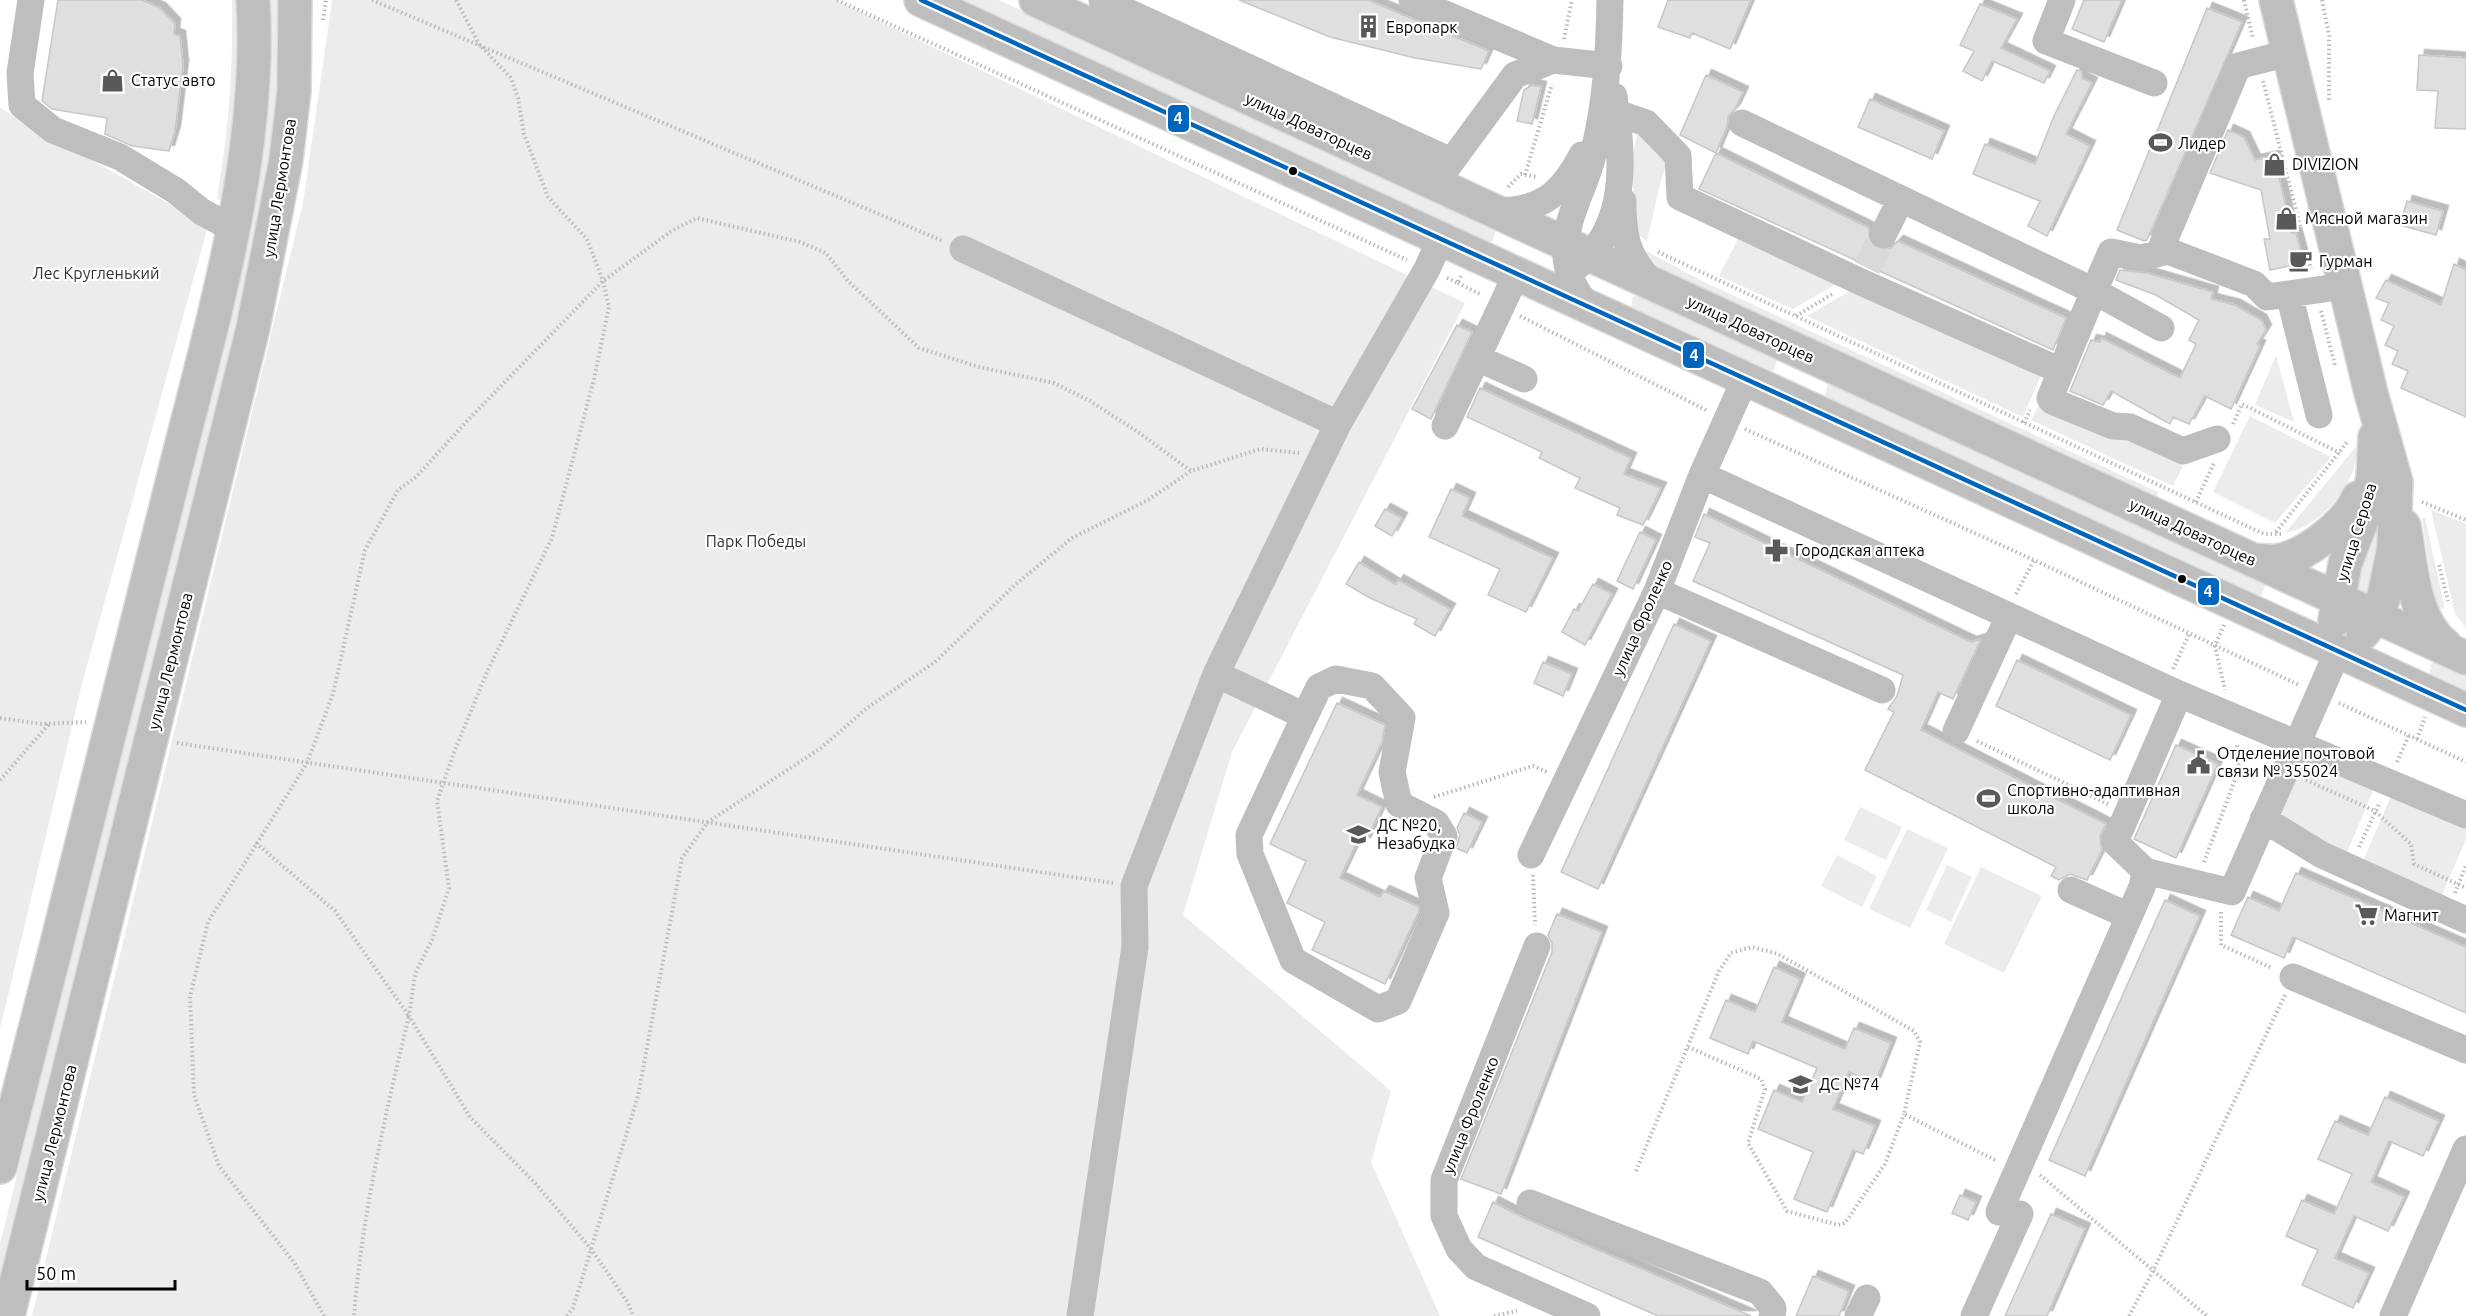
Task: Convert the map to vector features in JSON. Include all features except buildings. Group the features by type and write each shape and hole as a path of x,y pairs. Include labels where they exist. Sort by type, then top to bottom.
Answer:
{"main road":[{"path":"0,1167 121,688 232,228 252,88 253,0"},
{"name":"улица Лермонтова","path":"8,1316 253,328 286,160 294,91 295,0"},
{"path":"286,160 314,0"},
{"path":"921,0 1434,254 1519,275 2466,710"},
{"name":"улица Доваторцев","path":"1036,0 1122,40 1443,172 1496,211 1575,257 1653,284 2459,654"},
{"name":"улица Серова","path":"2276,0 2371,393 2396,482 2421,614 2432,636 2459,654"},
{"path":"1796,402 1814,358"},
{"name":"улица Серова","path":"2371,393 2375,439 2373,477 2367,507 2344,564 2337,598 2334,629 2338,651 2360,637 2377,616 2384,596 2394,547 2396,482"},
{"name":"улица Серова","path":"2253,560 2277,561 2310,547 2336,528 2357,501 2367,475 2375,439"}],"street":[{"path":"31,0 20,73 22,105 53,130 120,158 176,190 202,212 232,228"},
{"path":"1094,0 1122,40"},
{"path":"1102,0 1443,172 1515,75 1553,60"},
{"path":"1412,0 1553,60 1609,66"},
{"path":"1588,306 1575,291 1576,201 1608,116 1610,0"},
{"path":"2062,0 2046,41 2154,83"},
{"path":"2159,253 2238,66 2288,53"},
{"path":"1608,116 1622,158 1626,239 1634,263 1653,284"},
{"path":"1496,211 1522,211 1541,204 1558,189 1575,168 1608,116"},
{"path":"1608,116 1646,123 1678,156 1680,197 1861,277 2061,371"},
{"path":"1742,123 2094,291 2161,328"},
{"path":"1445,426 1501,307 1519,275 1547,278 1606,233 1618,195 1622,158"},
{"path":"1883,235 1901,199"},
{"path":"963,249 1338,424"},
{"path":"2222,442 2183,451 2130,427 2113,426 2052,401 2050,398 2110,252 2141,258 2169,251 2254,284 2267,297 2345,286"},
{"path":"1080,1316 1135,947 1134,886 1216,674 1338,424 1434,254"},
{"path":"2289,294 2319,415"},
{"path":"1477,358 1524,379"},
{"name":"улица Фроленко","path":"1532,855 1656,591 1702,476 1745,379"},
{"path":"1702,476 2172,691 2466,815"},
{"path":"1656,591 1882,690"},
{"path":"1956,731 2007,615"},
{"path":"2172,691 2115,842 2145,871 2232,892 2338,651"},
{"path":"1216,674 1305,716"},
{"path":"1336,679 1372,686 1402,718 1392,772 1399,804 1436,823 1444,836 1428,879 1436,914 1398,1001 1378,1009 1293,960 1250,854 1249,835 1305,716 1319,687 1336,679"},
{"path":"2264,819 2322,855 2466,920"},
{"path":"1974,1316 2009,1213 2019,1164 2142,888 2145,871"},
{"path":"2071,890 2129,916"},
{"name":"улица Фроленко","path":"1537,946 1444,1180 1444,1216 1459,1249 1476,1267 1587,1316"},
{"path":"2294,977 2466,1050"},
{"path":"2393,1316 2466,1149"},
{"path":"1530,1203 1760,1292 1773,1308 1772,1316"}],"path":[{"path":"372,0 963,249"},
{"path":"354,1316 357,1277 385,1115 409,1016 415,974 432,940 448,888 437,801 487,672 555,529 592,390 609,307 603,281 587,239 548,197 524,134 518,98 511,78 478,44 456,0"},
{"path":"837,0 1434,254"},
{"path":"2322,0 2329,36 2328,105"},
{"path":"324,1316 295,1264 219,1166 194,1095 190,997 208,922 307,763 333,694 365,550 398,490 416,477 603,281 673,230 697,219 800,242 826,253 848,281 920,348 979,367 1054,383 1119,419 1191,471"},
{"path":"1796,316 1861,277"},
{"path":"1458,283 1726,421 2034,560 2188,634 2466,762"},
{"path":"2196,502 2222,442 2242,404 2340,453"},
{"path":"567,1316 573,1308 592,1250 638,1096 682,858 708,822 821,748 867,708 935,662 1016,584 1072,538 1148,500 1191,471 1260,449 1303,453"},
{"path":"2422,502 2466,520"},
{"path":"2007,615 2034,560"},
{"path":"2172,691 2188,634"},
{"path":"2129,1316 2154,1271 2294,977 2221,945 2208,887 2240,769 2239,752 2230,716"},
{"path":"0,718 49,724 90,723"},
{"path":"0,780 49,724"},
{"path":"1956,731 2127,813"},
{"path":"151,737 184,745 1134,886"},
{"path":"1405,807 1533,766 1566,781"},
{"path":"2286,771 2375,812 2411,844 2414,864 2466,888"},
{"path":"256,843 335,910 409,1016 470,1117 535,1184 592,1250 628,1303 633,1316"},
{"path":"1532,855 1537,946"},
{"path":"1636,1171 1719,971 1731,953 1752,947 1778,954 1914,1030 1920,1042 1904,1114 1885,1164 1845,1223 1838,1224 1787,1211 1748,1143 1765,1089 1761,1079 1688,1047"},
{"path":"1904,1114 1965,1147 2019,1164 2207,1316"}],"green space":[{"path":"232,0 241,0 241,75 222,199 219,200 217,198 225,148 229,99"},
{"path":"266,0 279,0 278,90 271,158 238,325 0,1293 0,1244 227,323"},
{"name":"Парк Победы","path":"332,0 835,0 1465,303 1232,752 1183,915 1391,1091 1371,1162 1440,1316 32,1316 303,203"},
{"path":"963,0 999,0 1496,229 1493,241 1489,242"},
{"name":"Лес Кругленький","path":"0,108 208,226 82,684 0,1029"},
{"path":"1637,134 1670,155 1647,241 1635,233 1632,159"},
{"path":"1741,233 1841,281 1793,309 1719,276"},
{"path":"1633,244 1702,281 2158,492 2155,501 1663,279"},
{"path":"1855,288 2042,373 2023,417 1807,316"},
{"path":"1637,296 1777,360 1774,370 1771,371 1631,307 1633,297"},
{"path":"2276,355 2294,422 2255,405"},
{"path":"1831,383 2263,582 2265,587 2261,595 2257,596 1825,397 1827,386"},
{"path":"2041,401 2183,466 2173,486 2031,420"},
{"path":"2250,416 2331,457 2275,523 2213,492"},
{"path":"2358,444 2352,474 2336,500 2312,522 2295,531 2286,532"},
{"path":"2431,510 2466,524 2466,628 2455,614"},
{"path":"2383,511 2373,581 2367,595 2355,590 2356,580"},
{"path":"2422,518 2425,518 2444,605 2444,608 2436,611"},
{"path":"2436,661 2466,675 2466,692 2429,676 2431,664"},
{"path":"2304,758 2374,789 2347,852 2297,830 2280,814"},
{"path":"2391,796 2466,828 2466,839 2442,895 2363,861"},
{"path":"1860,807 1902,827 1886,860 1844,840"},
{"path":"1907,829 1948,848 1910,928 1869,909"},
{"path":"1837,855 1877,876 1862,907 1821,886"},
{"path":"1947,865 1972,877 1951,922 1926,910"},
{"path":"1981,867 2042,896 2004,973 1944,944"}],"tunnel":[{"path":"1867,268 1883,235"}],"transit line":[{"name":"4","path":"921,0 2466,710"}],"place":[{"name":"Европарк","path":"1368,27"},
{"name":"Статус авто","path":"113,80"},
{"name":"Лидер","path":"2160,143"},
{"name":"DIVIZION","path":"2274,164"},
{"name":"Мясной магазин","path":"2287,218"},
{"name":"Гурман","path":"2301,261"},
{"name":"Городская аптека","path":"1777,550"},
{"name":"Отделение почтовой связи № 355024","path":"2199,762"},
{"name":"Спортивно-адаптивная школа","path":"1989,799"},
{"name":"ДС №20, Незабудка","path":"1359,834"},
{"name":"Магнит","path":"2366,915"},
{"name":"ДС №74","path":"1801,1084"}]}
